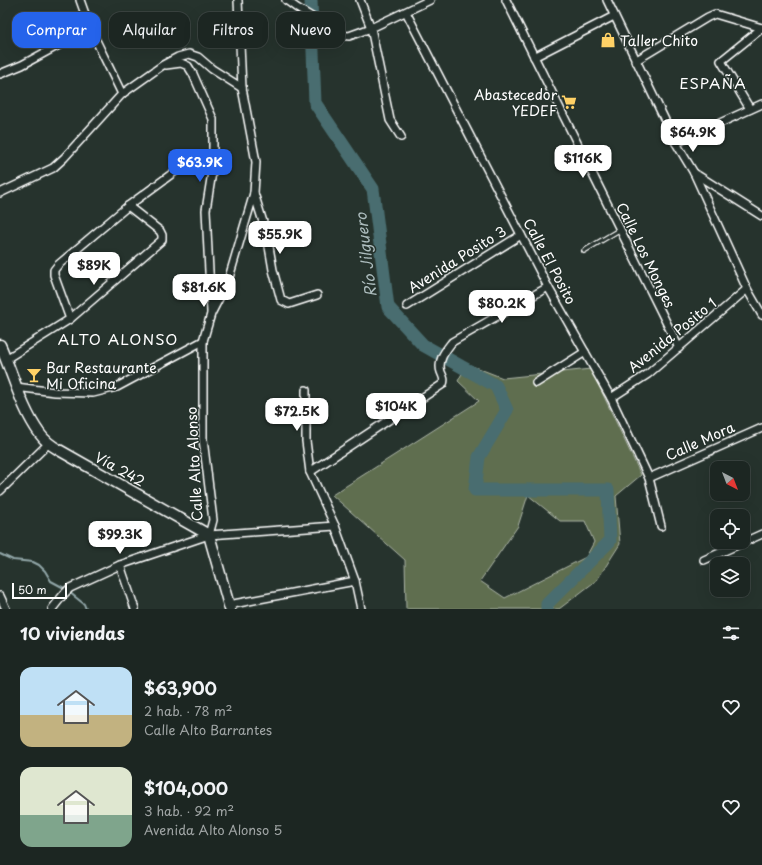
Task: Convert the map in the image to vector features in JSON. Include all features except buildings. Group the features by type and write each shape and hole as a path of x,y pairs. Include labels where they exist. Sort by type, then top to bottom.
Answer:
{"main road":[{"name":"Vía 242","path":"0,345 16,387 29,416 40,435 65,454 209,535"},
{"path":"209,535 229,607"}],"street":[{"path":"80,0 84,12"},
{"name":"Calle Alto Alonso","path":"209,535 213,520 203,439 203,341 211,314 228,281 254,193 256,162 242,88 238,0"},
{"path":"286,0 339,35 349,36 371,28 430,0"},
{"path":"360,0 371,28 390,120 401,137"},
{"name":"Calle Los Monges","path":"506,0 678,348"},
{"path":"606,0 676,142 694,173 747,289 762,315"},
{"name":"Calle El Posito","path":"406,12 548,287 611,398 649,478 661,526"},
{"path":"635,61 715,14 762,28"},
{"path":"534,57 614,16"},
{"path":"750,109 721,61 762,28"},
{"path":"0,74 22,65 53,48"},
{"path":"100,48 122,94"},
{"path":"0,193 53,168 64,158 122,94 163,65 178,57 189,54 198,57 212,69 242,88"},
{"path":"163,65 181,63 188,66 213,119 213,166 206,210 211,314"},
{"path":"676,142 762,104"},
{"path":"70,319 54,275 54,270 58,265 128,206 177,170 213,166"},
{"path":"694,173 762,216"},
{"path":"254,193 267,235 273,270 281,300 289,304 317,295"},
{"path":"6,359 70,319 162,240 160,231 128,206"},
{"name":"Avenida Posito 3","path":"407,306 521,235"},
{"path":"310,472 443,384 444,381 440,370 440,362 445,351 452,342 548,287"},
{"name":"Avenida Posito 1","path":"611,398 648,374 747,289"},
{"path":"16,387 62,392 93,393 117,387 203,341"},
{"path":"536,383 585,352"},
{"path":"306,390 306,441 310,472 335,526 355,581 361,609"},
{"name":"Calle Mora","path":"649,478 762,428"},
{"path":"0,491 49,443"},
{"path":"52,609 70,588 120,565 209,535 335,526"},
{"path":"704,560 762,534"},
{"path":"120,565 136,609"},
{"path":"229,607 355,581"},
{"path":"0,596 6,609"}],"lane":[{"path":"584,251 620,230"}],"green space":[{"path":"467,364 503,378 591,369 641,475 616,496 620,544 597,580 559,609 406,609 405,560 332,495 479,401 458,381","holes":["528,495 560,521 585,521 594,542 586,557 505,598 480,581 518,526"]}],"waterway":[{"name":"Río Jilguero","path":"311,0 315,103 373,189 388,307 423,345 496,386 507,410 479,457 475,490 608,490 610,541 547,604 547,609"},
{"path":"0,554 13,560 33,562 39,565 51,581 66,589"},
{"path":"69,592 84,604 86,609"}],"place":[{"name":"Taller Chito","path":"608,40"},
{"name":"Abastecedor YEDEF","path":"569,102"},
{"name":"Bar Restaurante Mi Oficina","path":"34,375"}],"district":[{"name":"ESPAÑA","path":"713,82"},
{"name":"ALTO ALONSO","path":"118,338"}]}
